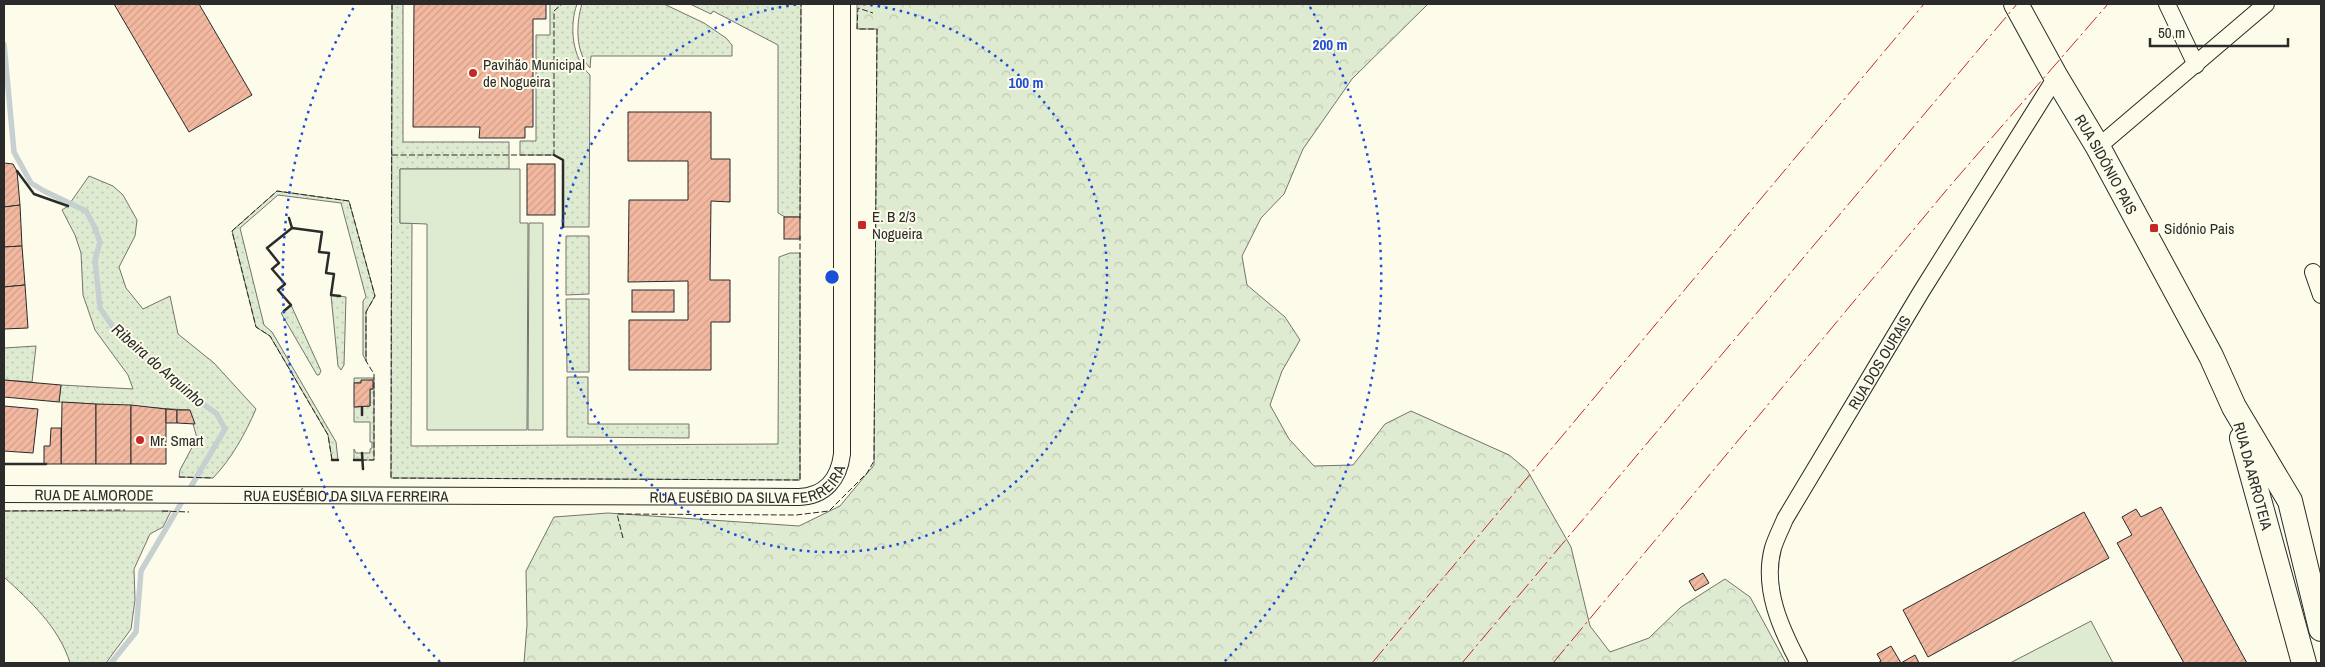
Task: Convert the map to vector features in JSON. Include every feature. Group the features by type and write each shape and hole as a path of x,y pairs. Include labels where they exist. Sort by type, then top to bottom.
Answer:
{"main road":[{"name":"RUA SIDÓNIO PAIS","path":"2016,4 2056,77 2098,147 2211,356 2234,407"},
{"name":"RUA DA ARROTEIA","path":"2234,407 2290,501 2321,629"},
{"name":"RUA DA ARROTEIA","path":"2234,407 2304,663"}],"street":[{"name":"RUA EUSÉBIO DA SILVA FERREIRA","path":"178,494 799,498 812,496 825,489 835,478 842,454 842,4"},
{"path":"2167,4 2196,65"},
{"path":"2098,147 2266,4"},
{"name":"RUA DOS OURAIS","path":"1799,663 1783,633 1775,610 1770,581 1773,550 1785,519 1920,292 2056,77"},
{"path":"2313,272 2321,296"},
{"name":"RUA DE ALMORODE","path":"4,494 178,494"}],"green space":[{"path":"392,4 403,4 403,142 509,142 509,169 400,169 400,223 412,223 411,446 778,444 779,257 790,253 800,253 800,480 391,478"},
{"path":"550,4 577,4 573,22 574,41 579,60 590,75 589,227 563,227 563,160 554,155 520,155 520,141 536,141 536,35 550,35"},
{"path":"582,4 664,4 704,23 726,38 732,45 732,56 591,56 590,68 579,46 578,28"},
{"path":"690,4 801,4 800,217 785,217 778,213 778,45 713,11 711,14"},
{"path":"857,4 1428,4 1352,79 1303,149 1284,194 1261,218 1242,256 1247,285 1285,317 1300,340 1282,371 1270,405 1289,439 1314,466 1353,465 1385,424 1411,411 1509,455 1527,470 1571,547 1590,626 1610,652 1649,638 1681,607 1725,579 1750,597 1786,663 524,663 527,625 526,571 554,517 608,513 799,526 840,506 874,465 877,29 857,29"},
{"path":"400,169 520,169 520,223 528,223 527,430 427,430 427,224 400,223"},
{"path":"89,176 113,186 123,195 137,220 135,236 119,267 126,288 143,309 170,296 178,334 214,363 256,409 238,445 213,478 179,477 180,470 197,438 189,410 59,402 61,385 133,389 128,375 95,330 83,295 81,253 75,235 62,210 68,206"},
{"path":"277,191 349,201 375,296 366,312 366,361 363,355 363,301 366,297 341,203 278,195 240,228 264,325 272,332 336,442 338,460 332,460 328,435 270,336 256,327 232,231"},
{"path":"529,223 543,223 543,430 528,430"},
{"path":"566,236 589,236 589,294 566,295"},
{"path":"331,295 346,297 344,365 341,370 338,366"},
{"path":"566,299 589,299 589,372 567,372"},
{"path":"291,305 321,371 319,375 317,375 281,313"},
{"path":"36,346 32,382 4,380 4,348"},
{"path":"567,377 588,377 588,424 689,424 689,438 567,437"},
{"path":"354,378 374,378 374,460 354,460 354,449 356,453 370,453 372,448 372,442 370,442 370,422 354,422 354,407 370,406 370,389 373,389 373,380 354,383"},
{"path":"4,511 171,511 163,527 150,534 134,569 135,600 131,629 106,663 70,663 59,638 51,626 33,605 4,577"},
{"path":"2091,621 2113,663 2010,663"}],"building":[{"path":"114,4 199,4 252,95 189,132"},
{"name":"Pavihão Municipal de Nogueira","path":"414,4 546,4 546,19 533,19 533,127 525,127 525,138 479,138 480,127 413,127"},
{"path":"628,112 711,112 711,159 730,159 730,202 711,201 710,280 730,280 730,322 711,322 711,370 629,370 629,320 688,320 688,281 628,282 629,200 688,200 688,161 628,161"},
{"path":"4,163 13,164 17,171 20,205 4,207"},
{"path":"527,164 555,164 555,215 527,215"},
{"path":"20,205 22,246 4,247 4,207"},
{"path":"784,217 800,217 800,239 784,239"},
{"path":"22,246 25,285 4,287 4,247"},
{"path":"25,285 28,328 4,329 4,287"},
{"path":"632,290 674,290 674,312 632,312"},
{"path":"4,380 61,385 59,402 4,397"},
{"path":"361,380 373,380 373,389 370,389 370,406 354,407 354,383 361,383"},
{"path":"62,402 96,404 96,464 61,464"},
{"path":"96,404 131,405 131,464 96,464"},
{"path":"131,405 166,409 166,464 131,464"},
{"path":"4,406 38,409 33,453 4,451"},
{"path":"166,409 177,410 177,423 166,423"},
{"path":"177,410 190,410 195,424 177,423"},
{"path":"51,428 61,428 61,464 44,464 44,446 50,446"},
{"path":"2161,507 2247,663 2184,663 2117,543 2132,535 2122,517 2136,509 2141,517"},
{"path":"2084,512 2109,558 1928,657 1903,610"},
{"path":"1703,573 1709,583 1695,591 1689,581"},
{"path":"1891,646 1901,663 1878,663 1881,661 1877,654"},
{"path":"1915,655 1919,663 1901,663"}],"waterway":[{"name":"Ribeira do Arquinho","path":"4,44 14,152 31,183 86,211 100,242 95,260 100,308 113,327 188,393 217,414 225,429 141,571 136,632 111,663"}],"fence":[{"path":"392,4 391,478 800,480 800,236"},
{"path":"392,155 554,155 554,11 562,4"},
{"path":"800,219 801,4"},
{"path":"623,538 617,514 796,515 829,511 867,473 874,461 877,29 857,29 858,8 873,13"},
{"path":"332,460 328,435 270,336 256,327 232,231 277,191 349,201 375,296 366,312 366,361 374,374 374,460 362,460"},
{"path":"179,477 213,478"},
{"path":"4,511 125,510"},
{"path":"162,511 189,512"}],"wall":[{"path":"554,155 563,160 563,227"},
{"path":"17,171 34,194 68,206"},
{"path":"289,218 292,228"},
{"path":"284,311 291,305 278,290 285,284 272,269 279,263 267,248 292,228 322,232 319,252 329,253 326,273 334,274 331,295 340,296"},
{"path":"362,407 362,415"},
{"path":"362,453 363,469"},
{"path":"332,460 338,460"},
{"path":"354,460 362,460"},
{"path":"4,464 46,464"}],"power":[{"path":"1372,663 1924,4"},
{"path":"1462,663 2017,4"},
{"path":"1553,663 1949,187 2108,4"}],"place":[{"name":"Pavihão Municipal de Nogueira","path":"473,73"},
{"name":"E. B 2/3 Nogueira","path":"862,225"},
{"name":"Sidónio Pais","path":"2154,228"},
{"name":"Mr. Smart","path":"140,440"}]}
